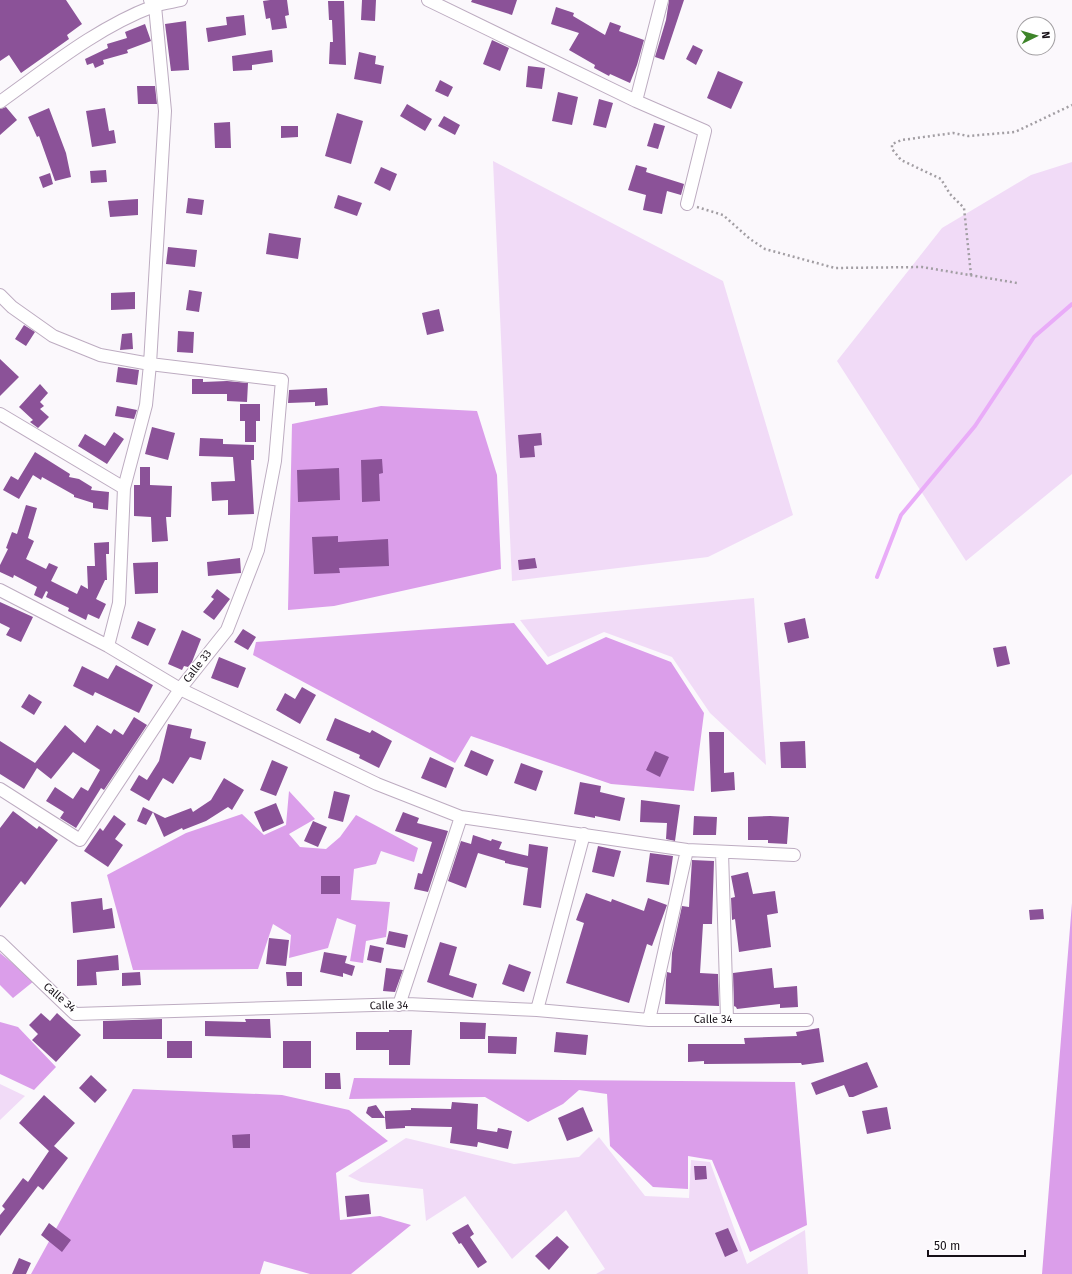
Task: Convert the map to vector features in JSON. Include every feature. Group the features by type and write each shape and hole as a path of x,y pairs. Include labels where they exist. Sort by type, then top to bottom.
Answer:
{"street":[{"path":"0,102 83,43 153,3 181,0"},
{"path":"428,0 636,101 705,131 687,204"},
{"path":"636,101 662,0"},
{"path":"108,646 119,603 124,488 146,406 150,364 165,111 153,3"},
{"path":"0,295 12,307 53,336 100,355 150,364"},
{"name":"Calle 33","path":"0,789 80,840 180,689 227,630 258,550 275,461 282,380 150,364"},
{"path":"0,414 124,488"},
{"path":"0,590 108,646 180,689 377,784 461,817 687,850 794,855"},
{"path":"399,1005 461,817"},
{"path":"537,1010 584,834"},
{"path":"649,1020 687,850"},
{"path":"722,852 727,1019"},
{"name":"Calle 34","path":"0,942 75,1014 399,1005 537,1010 649,1020 807,1020"}],"path":[{"path":"971,276 964,208 950,194 941,179 900,160 892,149 892,144 902,140 953,133 968,136 1015,132 1072,105"},
{"path":"687,204 723,214 750,239 766,249 835,268 922,267 1017,283"}],"shaded area":[{"path":"493,161 723,281 793,515 708,557 512,581"},
{"path":"1072,162 1072,474 966,561 837,361 942,228 1031,175"},
{"path":"381,406 477,411 497,475 501,569 334,606 288,610 292,424"},
{"path":"754,598 766,765 710,713 672,657 604,632 548,657 520,620"},
{"path":"514,623 547,665 606,637 671,662 704,713 694,791 611,784 471,736 455,763 253,655 256,642"},
{"path":"289,791 315,819 289,834 300,847 326,849 340,837 356,815 418,848 414,862 381,851 376,864 354,869 351,900 390,902 386,937 366,941 363,963 350,961 356,925 337,918 328,948 289,958 291,935 273,924 258,969 133,970 107,875 186,833 242,814 264,835 286,825"},
{"path":"1072,903 1072,1274 1042,1274"},
{"path":"0,953 34,981 13,998 0,985"},
{"path":"0,1022 18,1027 56,1067 34,1090 0,1074"},
{"path":"354,1078 795,1082 807,1225 750,1252 712,1160 688,1156 688,1189 653,1187 610,1146 607,1094 579,1090 563,1104 528,1122 485,1097 349,1099"},
{"path":"0,1084 25,1096 0,1120"},
{"path":"133,1089 282,1095 349,1110 388,1141 336,1173 340,1220 380,1216 411,1225 351,1274 310,1274 264,1261 260,1274 31,1274"},
{"path":"599,1137 645,1196 689,1198 691,1160 710,1162 747,1264 805,1230 808,1274 596,1274 605,1269 566,1210 512,1259 465,1196 426,1221 423,1189 361,1182 348,1176 406,1138 514,1164 579,1157"}],"building":[{"path":"0,0 66,0 82,24 67,35 69,39 21,73 9,55 0,61"},
{"path":"287,0 289,15 285,16 287,28 272,30 270,18 266,19 263,1"},
{"path":"362,0 376,0 375,21 361,20"},
{"path":"472,0 517,0 512,15 471,2"},
{"path":"669,0 684,0 664,60 655,57 666,20"},
{"path":"328,1 344,1 346,65 329,64 330,42 333,42 332,20 329,20"},
{"path":"556,7 574,13 573,16 605,35 610,22 621,26 619,31 644,40 630,83 610,74 609,76 594,68 595,65 569,50 579,33 551,24"},
{"path":"244,15 246,35 208,42 206,28 227,25 226,17"},
{"path":"186,21 189,70 171,71 165,24"},
{"path":"145,24 151,41 127,50 128,53 103,60 104,64 95,68 93,63 87,65 85,59 108,48 107,44 127,38 125,32"},
{"path":"492,40 509,48 500,71 483,64"},
{"path":"693,45 703,50 696,65 686,59"},
{"path":"272,50 273,62 252,65 252,70 233,71 232,56"},
{"path":"359,52 376,56 375,64 384,66 381,84 354,79"},
{"path":"528,66 545,68 542,89 526,87"},
{"path":"718,71 743,82 731,109 707,98"},
{"path":"440,80 453,87 448,97 435,91"},
{"path":"137,86 155,86 157,104 138,104"},
{"path":"558,92 578,97 572,125 552,121"},
{"path":"599,99 613,103 606,128 593,125"},
{"path":"407,104 432,119 425,131 400,116"},
{"path":"6,107 17,120 0,135 0,109"},
{"path":"49,108 66,153 71,177 55,181 39,136 37,137 28,117"},
{"path":"105,108 109,131 114,130 116,143 92,147 86,111"},
{"path":"337,113 363,121 351,164 325,156"},
{"path":"444,116 460,125 455,135 438,126"},
{"path":"230,122 231,148 215,148 214,123"},
{"path":"654,123 665,126 658,149 647,146"},
{"path":"281,126 298,126 298,137 281,138"},
{"path":"636,165 647,168 646,172 684,184 681,195 667,191 662,214 643,210 646,195 628,190"},
{"path":"381,167 397,174 390,191 374,183"},
{"path":"106,170 107,182 91,183 90,171"},
{"path":"50,173 53,184 43,188 39,177"},
{"path":"338,195 362,203 357,216 334,208"},
{"path":"188,198 204,200 202,215 186,213"},
{"path":"138,199 138,215 110,217 108,201"},
{"path":"269,233 301,238 298,259 266,254"},
{"path":"168,247 197,250 195,267 166,264"},
{"path":"189,290 202,292 199,312 186,310"},
{"path":"135,292 135,309 111,310 111,293"},
{"path":"439,309 444,331 427,335 422,313"},
{"path":"24,325 35,332 26,346 15,339"},
{"path":"178,331 194,332 193,353 177,352"},
{"path":"132,333 133,349 120,350 122,334"},
{"path":"0,359 19,377 0,396"},
{"path":"118,367 139,370 137,385 116,382"},
{"path":"192,379 203,379 203,382 227,381 248,383 247,402 227,401 227,394 192,394"},
{"path":"40,384 48,393 40,402 44,406 40,409 49,417 38,428 30,422 33,420 19,407"},
{"path":"327,388 328,405 315,406 315,402 288,403 289,390"},
{"path":"240,404 260,404 260,421 256,421 256,442 245,442 245,421 240,421"},
{"path":"117,406 137,410 134,419 115,416"},
{"path":"152,427 175,433 168,460 145,454"},
{"path":"114,432 124,439 107,464 78,446 85,434 105,446"},
{"path":"541,433 542,445 534,446 535,457 520,458 518,435"},
{"path":"200,438 223,439 223,444 254,445 254,460 251,460 254,514 228,515 228,500 212,501 211,482 235,481 233,457 199,456"},
{"path":"35,452 70,474 69,477 79,479 92,487 91,490 109,492 108,510 93,508 93,503 74,497 74,495 42,477 41,480 33,475 19,499 3,490 11,476 18,480"},
{"path":"382,459 383,473 379,474 380,501 362,502 361,460"},
{"path":"140,467 150,467 150,485 172,486 171,517 166,517 168,541 152,542 151,517 134,516 134,485 140,485"},
{"path":"339,468 340,500 298,502 297,470"},
{"path":"26,505 37,508 28,538 34,541 26,559 46,569 49,563 58,567 51,581 77,594 81,585 88,589 87,566 95,566 94,543 109,542 109,554 106,554 107,580 105,580 96,599 106,604 99,619 88,614 86,620 68,611 69,608 46,597 48,592 46,591 42,599 34,595 37,587 14,575 13,578 0,572 0,565 8,549 6,548 12,532 17,534"},
{"path":"338,536 338,542 388,539 389,566 339,568 340,573 314,574 312,537"},
{"path":"240,558 241,573 208,576 207,562"},
{"path":"535,558 537,568 519,570 518,560"},
{"path":"158,562 158,593 135,594 133,563"},
{"path":"217,589 230,599 214,620 203,612 214,599 211,597"},
{"path":"0,602 33,617 21,642 6,635 10,628 0,623"},
{"path":"805,618 809,638 788,643 784,623"},
{"path":"138,621 156,629 148,646 131,638"},
{"path":"243,629 256,637 248,650 234,642"},
{"path":"182,630 201,639 192,662 188,667 184,666 182,670 168,664"},
{"path":"1006,646 1010,664 997,667 993,648"},
{"path":"219,657 246,668 238,688 211,678"},
{"path":"116,665 153,685 139,713 95,692 93,696 73,686 82,666 108,679"},
{"path":"302,687 316,695 300,724 276,710 285,693 295,699"},
{"path":"29,694 42,702 34,715 21,707"},
{"path":"134,717 147,725 104,790 101,788 76,828 60,818 64,812 46,801 55,787 73,799 81,787 88,791 100,770 73,752 51,779 37,768 24,789 0,774 0,741 35,763 65,725 85,743 97,725 111,734 114,729 123,735"},
{"path":"335,718 370,733 372,730 392,741 379,768 359,758 360,755 326,740"},
{"path":"168,724 192,729 190,738 206,742 201,760 190,757 173,784 163,778 149,801 130,790 139,775 147,780 159,761"},
{"path":"709,732 724,732 724,773 734,772 735,790 711,792"},
{"path":"805,741 806,768 781,768 780,742"},
{"path":"471,750 494,760 487,776 464,766"},
{"path":"655,751 669,757 660,777 646,770"},
{"path":"430,757 454,768 446,788 421,778"},
{"path":"272,760 288,767 276,796 260,790"},
{"path":"521,763 543,771 536,791 514,783"},
{"path":"224,778 244,790 232,810 228,807 206,821 183,830 182,828 164,837 153,812 165,818 191,808 193,812 211,800"},
{"path":"580,782 601,786 600,792 625,798 620,821 574,814"},
{"path":"334,791 350,795 343,822 328,818"},
{"path":"641,800 680,805 675,841 666,839 667,823 640,822"},
{"path":"276,803 284,823 263,832 254,812"},
{"path":"143,807 153,812 146,825 137,821"},
{"path":"13,811 37,829 39,826 58,840 25,885 21,881 0,908 0,828"},
{"path":"403,812 419,818 417,823 448,831 428,892 414,889 418,873 422,874 432,842 395,831"},
{"path":"114,815 126,824 115,839 123,845 108,867 84,851 100,828 103,831"},
{"path":"694,816 717,817 716,835 693,835"},
{"path":"748,817 789,817 787,844 768,843 768,840 748,840"},
{"path":"313,821 327,827 318,847 304,841"},
{"path":"473,835 491,841 492,839 502,842 499,849 528,856 529,844 548,847 541,908 523,905 528,868 505,863 505,861 478,853 466,888 448,881 461,841 471,844"},
{"path":"598,846 621,851 614,877 592,872"},
{"path":"650,853 673,856 669,885 646,882"},
{"path":"692,860 714,861 712,924 703,924 700,973 718,974 719,1006 665,1004 667,972 671,973 672,953 682,906 689,907"},
{"path":"748,872 753,894 775,891 778,913 767,915 771,947 739,952 735,919 732,920 731,898 735,897 731,876"},
{"path":"321,876 340,876 340,894 321,894"},
{"path":"586,893 611,902 612,899 644,911 648,898 667,905 652,946 647,944 629,1003 566,983 584,923 576,920"},
{"path":"102,898 103,910 112,908 115,928 73,933 71,902"},
{"path":"1043,909 1044,919 1030,920 1029,910"},
{"path":"389,931 408,935 405,948 386,944"},
{"path":"269,938 289,940 286,966 266,964"},
{"path":"440,942 457,947 449,975 477,984 473,998 427,982"},
{"path":"370,945 384,948 381,963 367,960"},
{"path":"324,952 347,956 345,963 355,966 352,976 343,973 343,977 320,972"},
{"path":"118,955 119,970 96,972 97,985 77,986 77,960"},
{"path":"509,964 531,972 524,992 502,984"},
{"path":"386,968 403,970 395,992 383,991"},
{"path":"772,968 774,988 797,986 798,1007 780,1008 780,1004 737,1009 734,1006 733,973"},
{"path":"140,972 141,985 122,986 122,973"},
{"path":"286,972 302,972 302,986 287,986"},
{"path":"41,1013 50,1021 57,1013 81,1035 56,1062 32,1040 38,1034 29,1025"},
{"path":"162,1019 162,1039 103,1039 103,1021"},
{"path":"245,1019 270,1019 271,1038 205,1036 205,1021 246,1022"},
{"path":"460,1022 486,1023 485,1039 460,1039"},
{"path":"819,1028 824,1062 802,1065 801,1063 704,1064 704,1061 688,1062 688,1044 745,1044 744,1038 797,1036 796,1032"},
{"path":"389,1030 412,1030 410,1065 389,1065 389,1050 356,1050 356,1032 389,1032"},
{"path":"556,1032 588,1035 586,1055 554,1052"},
{"path":"488,1036 517,1037 516,1054 488,1053"},
{"path":"167,1041 192,1041 192,1058 167,1058"},
{"path":"283,1041 311,1041 311,1068 283,1068"},
{"path":"867,1062 878,1087 853,1097 849,1097 844,1085 816,1095 811,1083"},
{"path":"325,1073 340,1073 341,1089 325,1089"},
{"path":"91,1075 107,1090 95,1103 79,1088"},
{"path":"44,1095 75,1123 54,1146 68,1158 43,1190 38,1186 0,1236 0,1215 5,1209 2,1206 23,1178 28,1182 49,1151 19,1123"},
{"path":"452,1102 478,1104 477,1129 497,1132 498,1128 512,1131 508,1149 478,1142 477,1147 450,1143 452,1127 405,1126 405,1128 386,1129 385,1111 411,1110 411,1108 451,1109"},
{"path":"376,1105 385,1118 372,1118 366,1113 368,1107"},
{"path":"583,1107 593,1131 567,1141 558,1118"},
{"path":"887,1107 891,1129 867,1134 862,1111"},
{"path":"250,1134 250,1148 233,1148 232,1135"},
{"path":"694,1166 706,1166 707,1179 695,1180"},
{"path":"369,1194 371,1214 347,1217 345,1196"},
{"path":"49,1223 71,1240 62,1252 41,1235"},
{"path":"468,1224 474,1234 470,1237 487,1262 478,1268 461,1243 459,1244 452,1233"},
{"path":"728,1228 738,1251 725,1257 715,1233"},
{"path":"557,1236 569,1247 549,1270 535,1256"},
{"path":"19,1258 31,1263 26,1274 12,1274"}],"waterway":[{"path":"877,577 901,515 975,426 1034,337 1072,304"}]}
